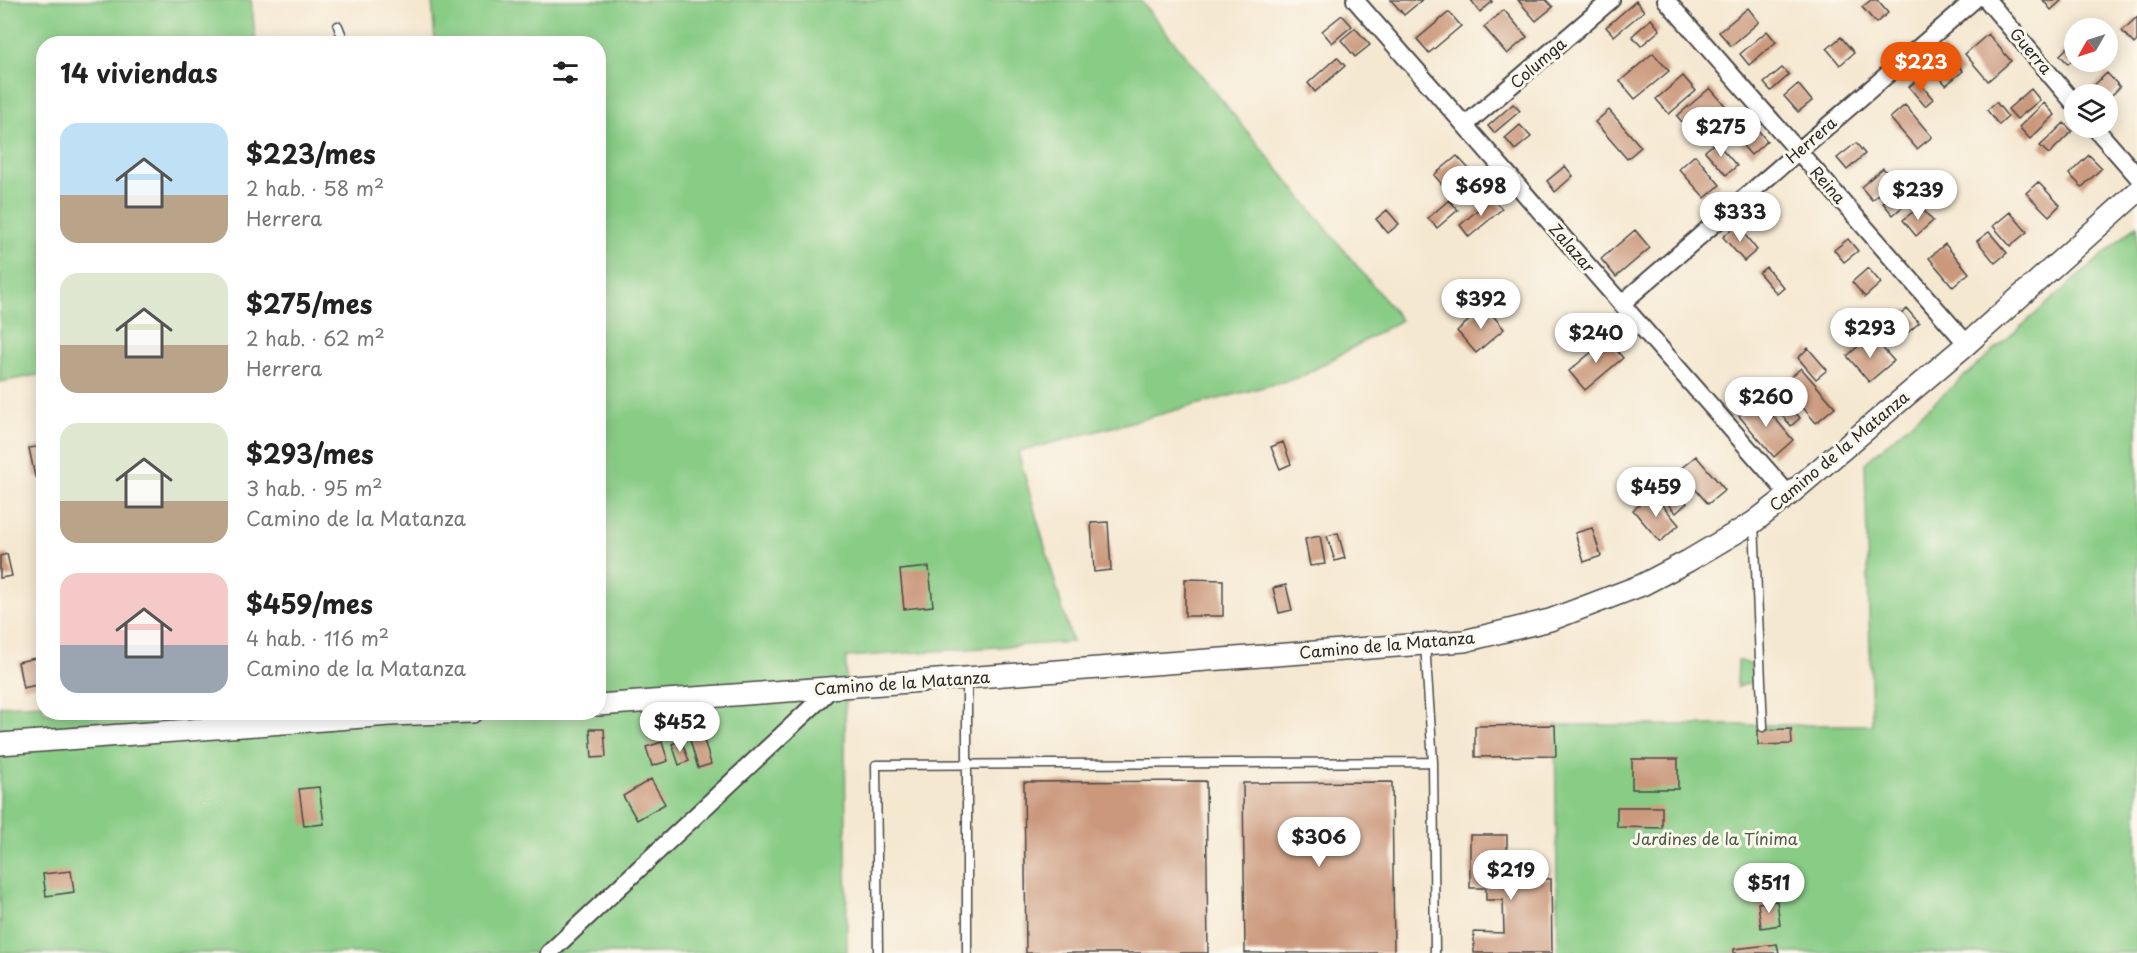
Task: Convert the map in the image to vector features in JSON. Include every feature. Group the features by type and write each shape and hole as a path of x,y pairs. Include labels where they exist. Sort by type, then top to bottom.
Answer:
{"street":[{"name":"Zalazar","path":"1355,0 1790,495"},
{"name":"Columga","path":"1465,125 1611,0"},
{"name":"Reina","path":"1666,0 1967,344"},
{"name":"Herrera","path":"1622,304 1974,0"},
{"name":"Guerra","path":"1987,0 2064,91"},
{"path":"2105,138 2137,176"},
{"name":"Camino de la Matanza","path":"606,704 1464,641 1550,620 1642,585 1754,522 1790,495 1967,344 2137,192"},
{"path":"549,953 831,689"},
{"path":"0,744 323,720"}],"lane":[{"path":"338,26 342,36"},
{"path":"1754,522 1763,727"},
{"path":"1425,644 1433,762 1435,953"},
{"path":"967,678 967,953"},
{"path":"878,953 876,765 1433,762"}],"green space":[{"path":"0,0 251,0 255,36 36,36 36,375 0,382"},
{"path":"432,0 1140,0 1401,320 1301,377 1018,452 1072,642 846,657 847,953 0,953 0,706 36,704 36,720 606,720 606,36 435,36"},
{"name":"Jardines de la Tínima","path":"2137,225 2137,953 1558,953 1555,725 1872,725 1865,463"},
{"path":"1738,660 1752,665 1753,679 1751,683 1737,687"}],"building":[{"path":"1391,0 1422,0 1404,15"},
{"path":"1471,0 1491,0 1492,2 1480,12"},
{"path":"1518,0 1546,0 1553,7 1536,21"},
{"path":"1871,0 1877,0 1888,13 1876,23 1862,7"},
{"path":"2043,0 2062,0 2051,10"},
{"path":"1636,1 1644,11 1614,36 1606,27"},
{"path":"1748,8 1759,22 1731,46 1719,32"},
{"path":"1504,10 1527,37 1507,54 1484,27"},
{"path":"1449,12 1461,26 1429,53 1417,39"},
{"path":"1342,15 1352,26 1332,43 1322,31"},
{"path":"2137,17 2137,41 2134,44 2122,31"},
{"path":"1651,19 1660,30 1641,46 1632,36"},
{"path":"1355,28 1370,45 1355,57 1341,40"},
{"path":"1767,31 1776,42 1749,65 1740,54"},
{"path":"1988,34 2011,61 1988,81 1965,54"},
{"path":"1841,37 1854,53 1840,65 1827,49"},
{"path":"1943,48 1963,71 1946,85 1927,62"},
{"path":"1653,53 1669,71 1635,99 1620,81"},
{"path":"1337,57 1345,66 1315,92 1308,83"},
{"path":"1782,68 1789,75 1771,91 1764,83"},
{"path":"2107,73 2117,84 2095,84"},
{"path":"1683,76 1696,91 1669,114 1656,99"},
{"path":"1917,80 1933,99 1925,106 1909,87"},
{"path":"1798,84 1812,101 1798,112 1784,96"},
{"path":"1710,88 1728,109 1695,137 1677,116"},
{"path":"2031,89 2040,100 2017,119 2008,109"},
{"path":"1996,102 2008,117 1999,125 1987,110"},
{"path":"2044,103 2055,115 2030,139 2019,127"},
{"path":"1513,104 1520,111 1494,133 1488,126"},
{"path":"1905,105 1932,137 1917,149 1890,118"},
{"path":"1609,110 1641,147 1627,159 1595,122"},
{"path":"1742,111 1767,141 1751,155 1725,125"},
{"path":"2064,123 2065,138 2049,154 2040,146"},
{"path":"1520,125 1531,137 1515,150 1505,138"},
{"path":"1716,142 1737,166 1726,175 1705,151"},
{"path":"1856,143 1865,154 1847,170 1837,158"},
{"path":"1695,155 1720,185 1705,198 1679,169"},
{"path":"2089,155 2102,168 2082,187 2069,174"},
{"path":"1457,156 1470,170 1447,190 1434,175"},
{"path":"1565,166 1573,176 1555,192 1547,181"},
{"path":"1883,168 1894,181 1872,200 1861,187"},
{"path":"2038,182 2060,205 2049,216 2026,193"},
{"path":"1905,183 1916,195 1893,215 1883,203"},
{"path":"1492,198 1502,209 1469,237 1460,225"},
{"path":"1449,200 1458,210 1437,228 1428,218"},
{"path":"1920,206 1933,221 1916,236 1903,220"},
{"path":"1387,210 1399,224 1388,233 1376,219"},
{"path":"2010,212 2027,232 2010,246 1993,226"},
{"path":"1737,225 1757,250 1744,261 1723,237"},
{"path":"1635,230 1650,248 1616,277 1601,259"},
{"path":"1989,232 2007,253 1995,263 1977,241"},
{"path":"1848,239 1858,251 1844,262 1834,250"},
{"path":"1945,244 1969,273 1953,287 1929,258"},
{"path":"1766,267 1784,288 1777,294 1759,273"},
{"path":"1868,268 1881,283 1865,297 1852,282"},
{"path":"1485,306 1504,329 1476,353 1457,331"},
{"path":"1907,309 1919,323 1898,341 1886,327"},
{"path":"1871,335 1894,361 1869,382 1847,356"},
{"path":"1607,339 1623,358 1585,390 1569,371"},
{"path":"1808,348 1827,370 1816,379 1798,358"},
{"path":"1801,368 1835,407 1816,423 1783,384"},
{"path":"1759,399 1793,440 1774,457 1739,416"},
{"path":"1784,399 1800,418 1791,426 1775,407"},
{"path":"1283,442 1291,464 1280,469 1271,447"},
{"path":"36,447 36,477 35,477 29,448"},
{"path":"1696,456 1725,490 1708,504 1679,470"},
{"path":"1675,490 1687,503 1676,513 1664,500"},
{"path":"1653,494 1679,525 1660,542 1633,510"},
{"path":"1108,522 1111,570 1094,572 1091,523"},
{"path":"1592,528 1601,556 1584,562 1575,533"},
{"path":"1338,533 1345,558 1335,561 1327,536"},
{"path":"1320,536 1325,564 1310,566 1305,539"},
{"path":"7,554 12,576 0,578 0,556"},
{"path":"929,567 933,606 904,609 900,570"},
{"path":"1185,579 1223,580 1223,616 1185,616"},
{"path":"1286,585 1292,610 1279,613 1273,588"},
{"path":"35,658 36,685 23,688 18,662"},
{"path":"1555,725 1556,756 1475,757 1475,726"},
{"path":"590,729 604,729 606,757 592,758"},
{"path":"1791,729 1792,744 1758,745 1758,730"},
{"path":"703,736 711,764 698,768 690,740"},
{"path":"681,740 689,761 679,765 672,744"},
{"path":"662,742 668,761 652,766 646,747"},
{"path":"1632,759 1678,759 1678,789 1632,789"},
{"path":"651,779 665,804 637,820 623,796"},
{"path":"1206,781 1208,953 1026,953 1024,782"},
{"path":"1392,782 1394,953 1245,953 1243,783"},
{"path":"319,787 324,824 304,826 299,789"},
{"path":"1617,807 1662,807 1662,828 1617,827"},
{"path":"1470,835 1507,835 1507,879 1551,879 1552,953 1474,953 1474,932 1504,933 1503,900 1486,900 1486,888 1470,888"},
{"path":"71,871 74,892 46,896 43,874"},
{"path":"1777,901 1780,925 1761,928 1758,903"},
{"path":"1777,944 1779,953 1734,953 1734,949"}]}
